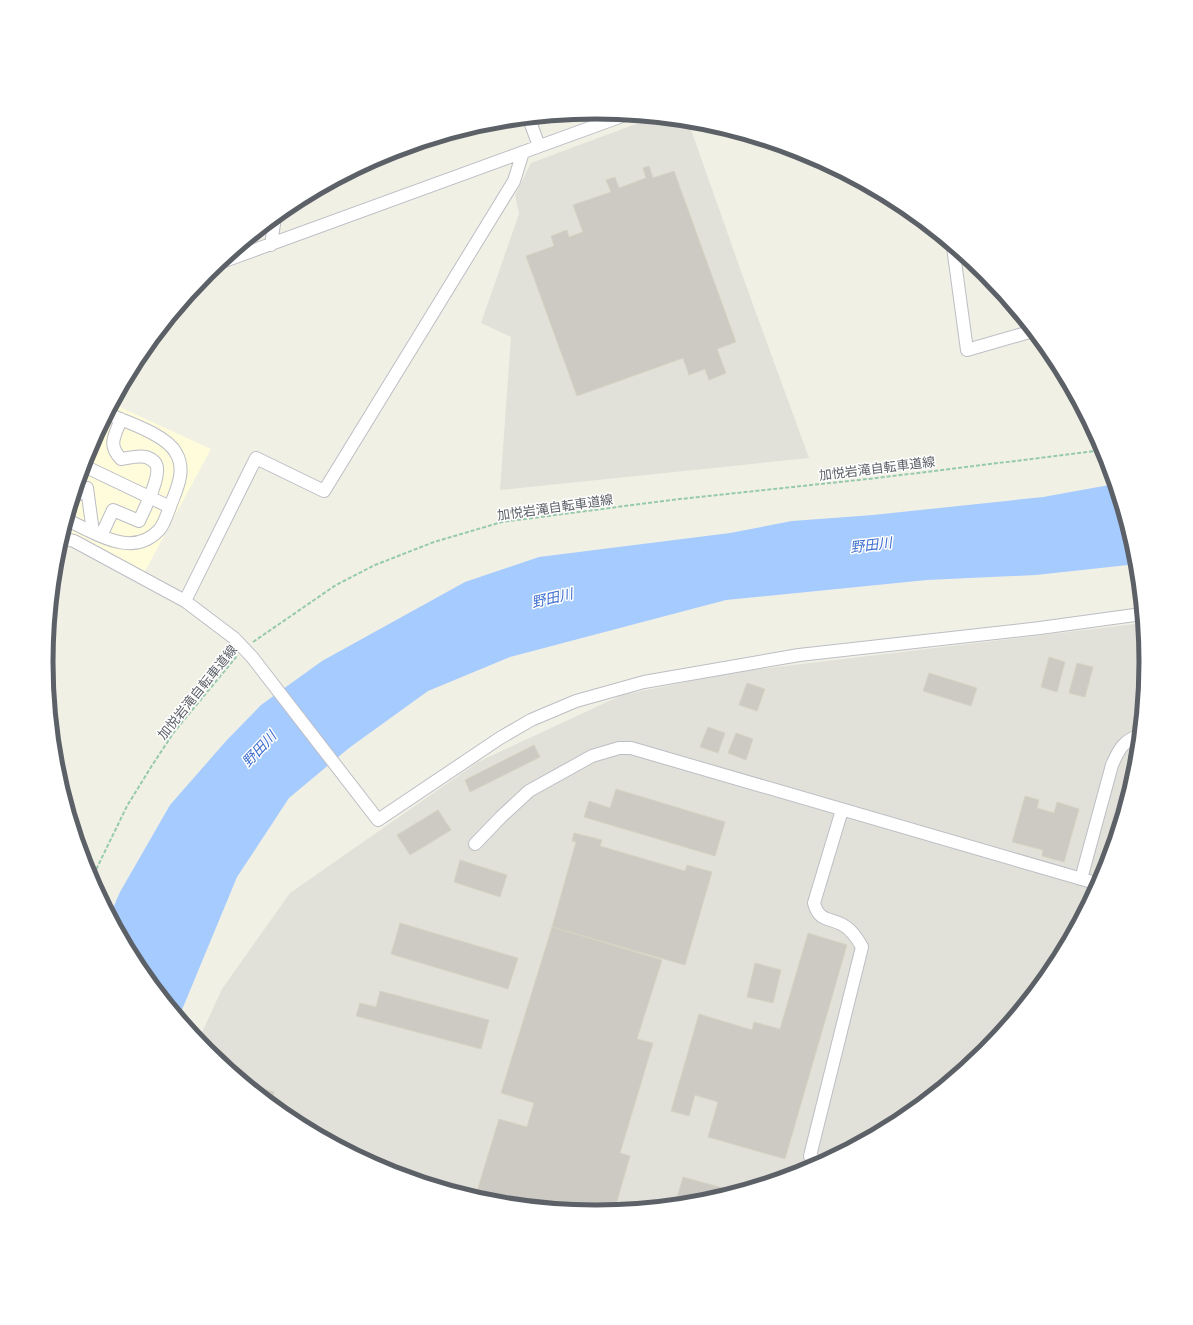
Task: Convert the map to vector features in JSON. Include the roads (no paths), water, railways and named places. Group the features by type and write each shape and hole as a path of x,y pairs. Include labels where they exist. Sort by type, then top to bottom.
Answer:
{"street":[{"path":"246,248 271,245 613,119"},
{"path":"531,123 539,146"},
{"path":"185,601 256,458 324,491 514,181 523,152"},
{"path":"271,245 274,226"},
{"path":"954,253 967,350 1028,332"},
{"path":"72,522 118,543 130,544 144,542 160,530 180,484 181,467 176,452 164,438 112,416"},
{"path":"97,534 113,510 139,521 150,497 156,475 156,464 146,457 138,456 121,459 115,453 113,448 113,439 121,419"},
{"path":"89,468 170,507"},
{"path":"81,493 88,488 97,534"},
{"path":"67,539 74,541 185,601 234,638 252,658 378,820 500,738 531,720 576,701 644,682 800,655 1040,628 1138,615"},
{"path":"1081,879 1112,765 1120,748 1130,739 1134,737"},
{"path":"475,844 500,817 529,791 592,756 620,748 631,748 1093,882"},
{"path":"815,1160 810,1156 862,946 856,936 844,925 821,916 817,912 814,903 842,810"}],"water":[{"name":"野田川","path":"1110,485 1131,565 1036,575 927,580 726,600 510,657 428,691 349,748 289,798 237,877 181,1012 165,993 145,964 112,909 120,892 170,805 226,741 261,705 322,661 465,582 539,557 730,533 792,521 873,515 1043,497"}]}
